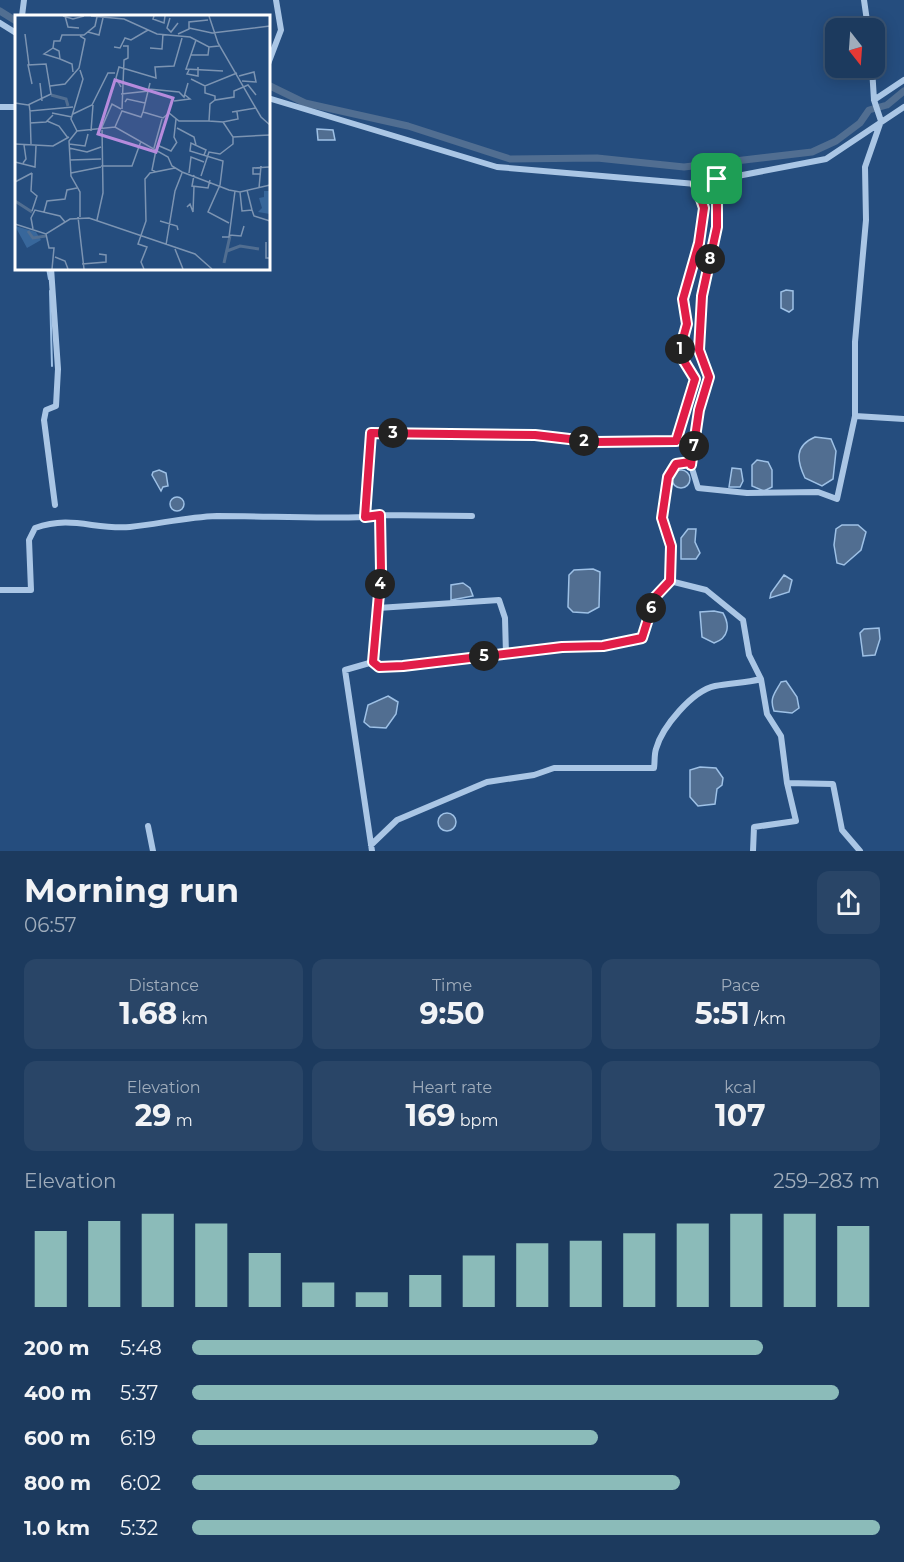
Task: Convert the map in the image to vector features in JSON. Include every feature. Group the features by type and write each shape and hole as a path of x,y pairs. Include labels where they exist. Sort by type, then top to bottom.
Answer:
{"street":[{"path":"22,15 24,0"},
{"path":"270,59 281,30 276,0"},
{"path":"864,0 867,18"},
{"path":"0,23 15,30"},
{"path":"717,179 717,227 702,296 699,350 709,377 699,410 691,465 698,488 747,493 818,492 837,499 855,416 855,342 866,220 865,167 881,121 875,102 873,78"},
{"path":"875,102 904,80"},
{"path":"270,99 497,167 696,184 826,159 904,107"},
{"path":"365,517 371,433 535,435 595,442 676,441 695,379 679,353 687,324 683,299 699,243 704,208 696,184"},
{"path":"51,270 58,369 56,406 46,410 44,420 56,506"},
{"path":"855,416 904,419"},
{"path":"373,662 379,667 403,666 562,647 603,646 642,638 655,597 670,581 671,546 662,518 668,477 676,464 690,462 691,465"},
{"path":"373,662 378,609 380,515"},
{"path":"0,590 23,592 31,590 29,540 34,528 55,521 130,527 170,519 215,516 306,520 380,515 472,516"},
{"path":"670,581 706,590 743,620 749,655 761,679 767,714 782,736 787,783 796,821 754,827 753,851"},
{"path":"378,609 499,600 505,618 506,654"},
{"path":"372,848 345,670 373,662"},
{"path":"372,848 397,820 487,782 534,775 554,768 654,768 656,748 686,704 699,692 714,686 761,679"},
{"path":"787,783 833,784 842,830 860,851"},
{"path":"148,826 153,851"}],"water":[{"path":"317,129 333,130 335,140 318,140"},
{"path":"793,291 793,309 789,312 781,308 781,292"},
{"path":"815,437 831,439 836,451 833,479 822,486 805,478 799,460 800,449"},
{"path":"757,460 768,462 772,470 772,487 764,491 752,486 752,465"},
{"path":"732,468 741,469 743,481 740,487 729,487"},
{"path":"159,470 166,473 168,486 163,487 161,491 152,475 153,472"},
{"path":"681,470 689,475 690,479 685,487 681,488 673,483 672,479 677,471"},
{"path":"174,497 180,497 184,504 180,511 174,511 170,507 170,501"},
{"path":"842,525 858,525 866,532 861,550 844,565 837,563 834,545 836,529"},
{"path":"688,529 696,529 695,542 700,553 696,559 681,559 681,538"},
{"path":"593,569 600,572 599,607 588,613 573,612 568,607 569,575 574,570"},
{"path":"784,575 792,580 789,592 770,598 771,593"},
{"path":"463,583 470,588 473,596 451,600 451,585"},
{"path":"700,612 723,613 727,622 727,631 723,638 714,643 702,637"},
{"path":"879,628 880,639 875,655 863,656 860,633 864,629"},
{"path":"786,681 797,697 799,708 792,713 774,711 773,706 772,699 775,693 781,682"},
{"path":"388,696 398,702 396,714 386,728 370,727 364,722 368,705"},
{"path":"700,767 716,768 723,778 722,785 717,789 715,804 698,806 690,797 690,770"},
{"path":"447,813 453,816 456,822 453,828 447,831 441,828 438,822 441,816"}],"waterway":[{"path":"0,11 15,20"},
{"path":"270,86 305,103 408,126 510,159 597,158 684,167 812,152 836,141 860,123 869,110 887,105 904,91"},
{"path":"47,270 49,279"},
{"path":"50,291 52,366"}],"route":[{"path":"717,179 717,227 702,296 699,350 709,377 699,410 691,465 690,462 676,464 668,477 662,518 671,546 670,581 655,597 642,638 603,646 562,647 533,652 379,667 373,662 381,571 380,515 365,517 371,433 535,435 595,442 676,441 683,412 695,379 679,353 687,324 683,299 699,243 704,208 696,184 717,179"}]}
